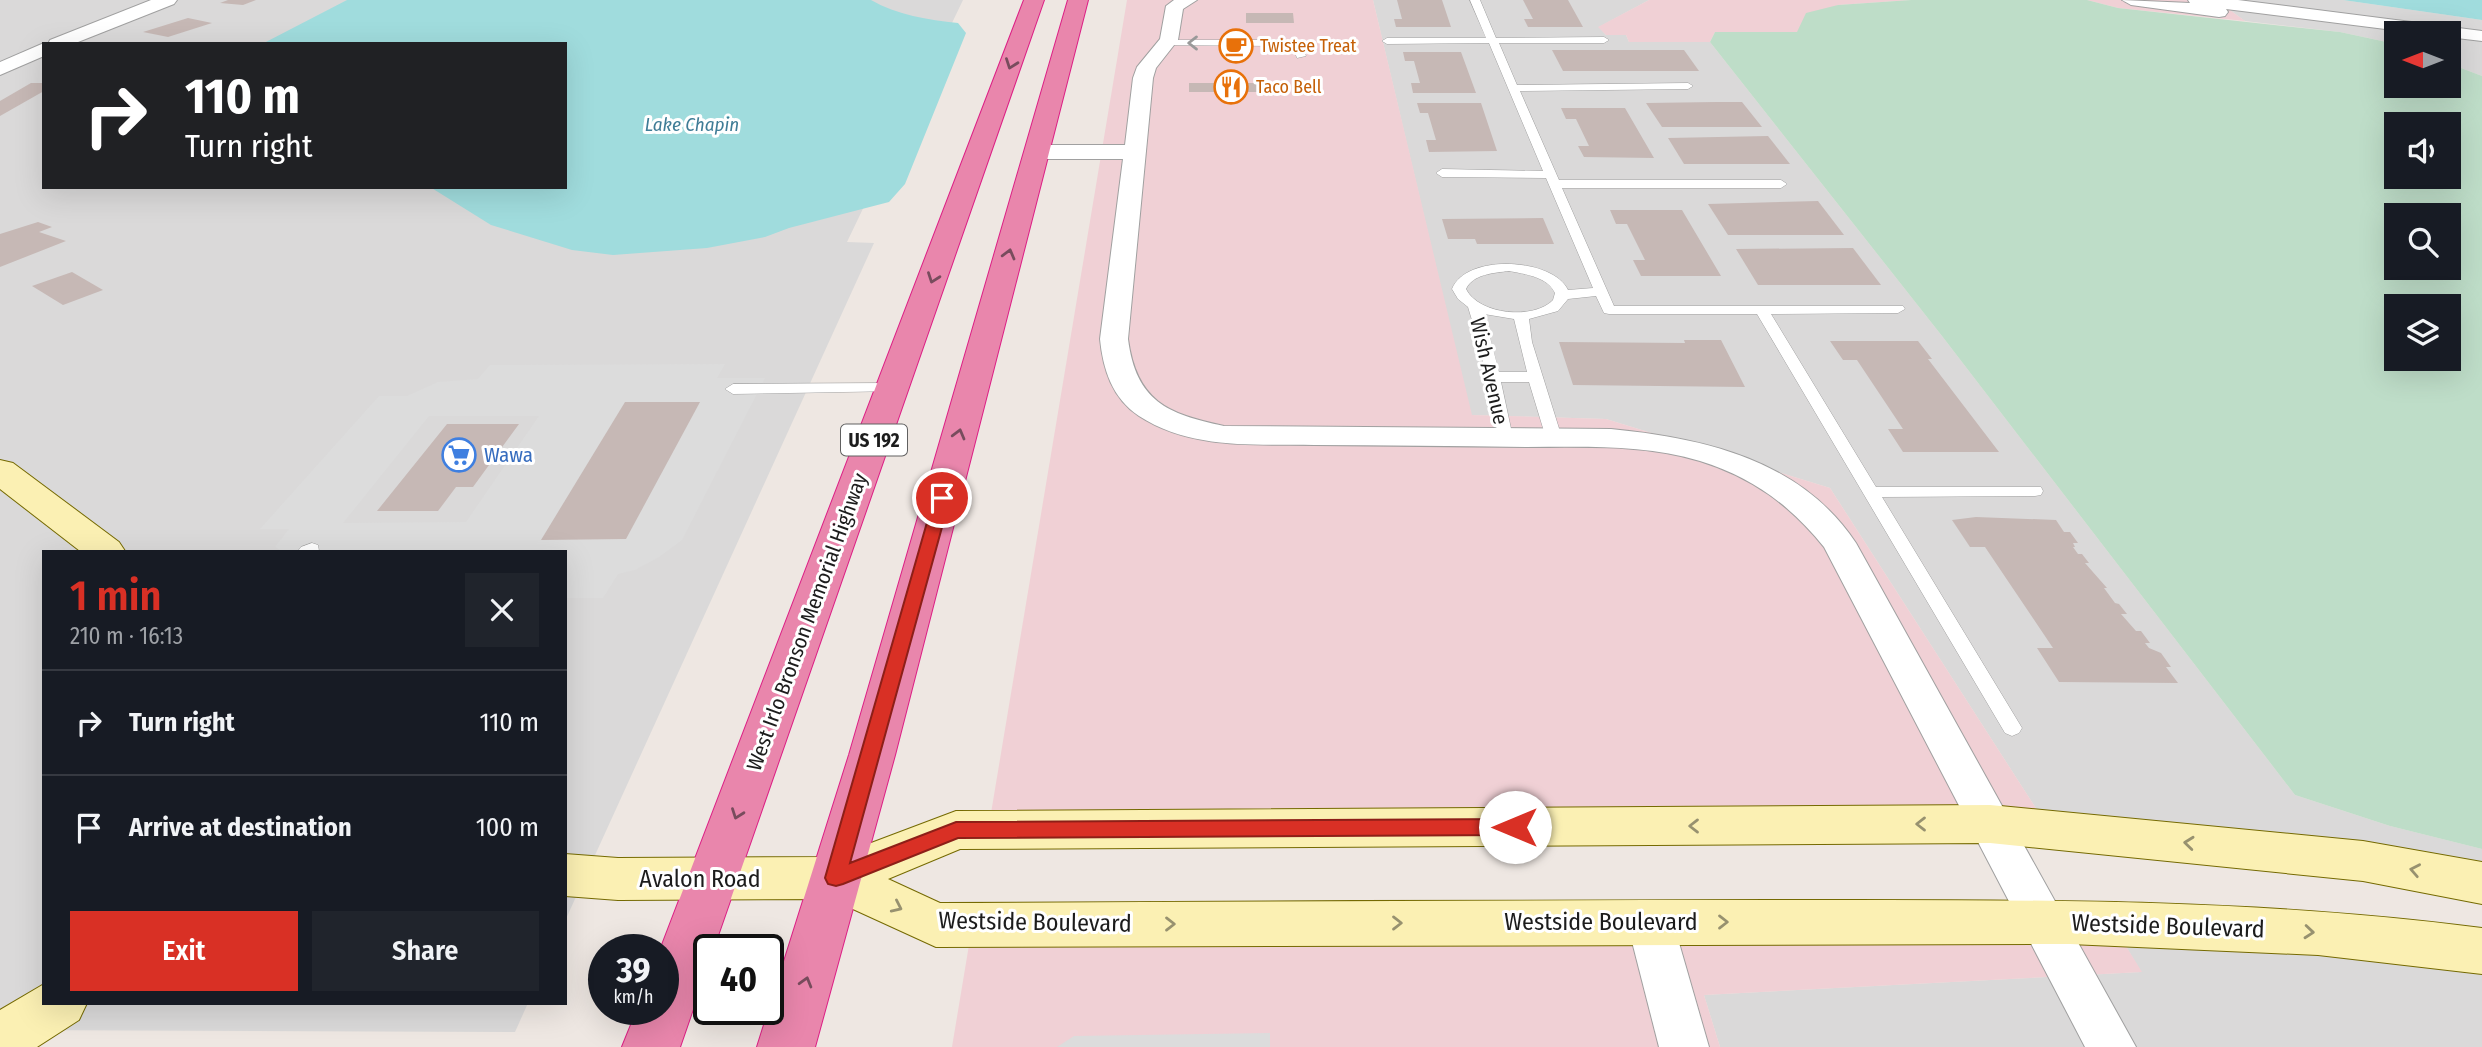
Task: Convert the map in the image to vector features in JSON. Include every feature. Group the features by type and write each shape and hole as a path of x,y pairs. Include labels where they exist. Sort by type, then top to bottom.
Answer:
{"highway":[{"name":"West Irlo Bronson Memorial Highway","path":"786,1047 836,878 1012,137 1034,0"},
{"name":"West Irlo Bronson Memorial Highway","path":"651,1047 893,388 1078,0"}],"street":[{"path":"62,42 168,0"},
{"path":"1188,0 1175,6 1167,43 1144,72 1118,284 1114,354 1123,382 1133,396 1147,409 1183,426 1224,435 1611,438 1678,445 1745,466 1777,483 1801,500 1823,522 1839,544 2111,1047"},
{"path":"2131,0 2384,33"},
{"path":"2197,0 2482,36"},
{"path":"2461,43 2482,45"},
{"path":"0,69 42,50"},
{"path":"1012,137 1135,152"},
{"path":"0,471 104,550"},
{"path":"836,878 956,830 1990,824 2363,860 2482,883"},
{"name":"Avalon Road","path":"567,875 618,879 836,878"},
{"name":"Westside Boulevard","path":"836,878 936,925 2045,922 2239,926 2439,944 2482,951"},
{"path":"1650,922 1684,1047"},
{"path":"0,1040 56,1005"}],"lane":[{"path":"1475,0 1609,310 1898,309"},
{"path":"1387,41 1604,40"},
{"path":"1167,43 1285,43 1297,45 1301,56"},
{"path":"1513,88 1688,86"},
{"path":"1442,173 1553,179 1781,184"},
{"name":"Wish Avenue","path":"1474,305 1487,311 1521,316 1550,310 1559,303 1562,295 1560,288 1540,274 1526,269 1479,270 1462,282 1460,289 1474,305 1486,343 1505,438"},
{"name":"Wish Avenue","path":"1562,295 1601,291"},
{"path":"1761,309 2012,728"},
{"name":"Wish Avenue","path":"1521,316 1535,377 1554,438"},
{"path":"1492,377 1535,377"},
{"path":"733,389 893,388"},
{"path":"1871,492 2035,491"}],"shaded area":[{"path":"0,0 963,0 847,242 874,243 567,917 567,550 42,550 42,1005 527,1005 515,1032 0,1030"},
{"path":"1127,0 1373,0 1472,415 1606,419 1830,488 2039,813 1960,807 991,813"},
{"path":"1373,0 1649,0 1599,27 1606,35 1626,35 1629,42 1710,42 1942,336 2295,795 2390,826 2482,849 2482,866 2039,813 1830,488 1606,419 1471,415"},
{"path":"1649,0 1911,0 1838,5 1798,32 1715,32 1710,42 1629,42 1626,35 1606,35 1598,27"},
{"path":"2087,0 2216,0 2245,21 2118,8"},
{"path":"2216,0 2343,0 2482,20 2482,76 2461,68 2461,21 2384,21 2384,41 2340,32 2245,21"},
{"path":"725,364 717,378 765,378 682,540 635,570 618,574 603,598 567,598 567,550 280,550 275,547 289,529 260,529 379,396 407,396 438,382 478,379 490,365","holes":["429,416 539,416 466,522 343,523"]},
{"path":"2124,943 2250,946 2482,969 2482,1047 1720,1047 1704,995 2141,972"},
{"path":"2124,943 2142,972 1704,995 1720,1047 952,1047 969,945"},
{"path":"1270,1033 1270,1047 1057,1047 1074,1036"}],"green space":[{"path":"1911,0 2087,0 2118,8 2340,32 2384,41 2384,98 2461,98 2461,68 2482,76 2482,849 2390,826 2295,795 1942,336 1710,42 1715,32 1797,32 1806,13 1838,5"}],"water":[{"name":"Lake Chapin","path":"347,0 871,0 891,10 913,16 958,23 966,33 905,184 889,202 789,228 765,237 707,248 613,255 572,250 491,225 433,189 567,189 567,42 266,42"},
{"path":"2343,0 2482,0 2482,20"}],"building":[{"path":"228,0 256,0 243,5 220,3"},
{"path":"1397,0 1442,0 1451,27 1396,27 1394,19 1402,19"},
{"path":"1523,0 1568,0 1583,27 1528,27 1524,19 1533,19"},
{"path":"1246,13 1293,13 1294,23 1246,23"},
{"path":"188,18 212,23 168,37 143,32"},
{"path":"1552,50 1684,50 1699,71 1563,71"},
{"path":"1403,52 1461,52 1476,93 1413,93 1411,83 1420,83 1414,61 1405,61"},
{"path":"31,83 42,83 42,92 0,116 0,101"},
{"name":"Taco Bell","path":"1189,83 1272,83 1273,92 1189,92"},
{"path":"1742,102 1762,127 1662,127 1646,103"},
{"path":"1417,103 1481,103 1497,151 1429,152 1426,140 1436,140 1428,113 1420,113"},
{"path":"1561,108 1625,108 1654,158 1584,157 1578,146 1589,146 1576,119 1566,119"},
{"path":"1768,136 1790,164 1684,164 1668,138"},
{"path":"1818,201 1844,235 1728,235 1708,204"},
{"path":"1610,210 1682,210 1721,276 1641,276 1633,260 1645,260 1627,224 1616,224"},
{"path":"1543,218 1554,244 1477,244 1475,239 1448,239 1442,219"},
{"path":"38,222 52,227 39,232 66,241 0,267 0,234"},
{"path":"1853,248 1881,285 1758,285 1736,249"},
{"path":"72,272 103,290 63,305 32,286"},
{"path":"1684,340 1721,340 1745,387 1573,385 1559,342 1685,343"},
{"path":"1830,341 1918,341 1932,359 1928,359 1999,452 1903,452 1888,429 1903,429 1857,360 1843,360"},
{"path":"625,402 700,402 626,539 541,540"},
{"name":"Wawa","path":"447,424 519,424 473,487 456,487 438,511 377,511"},
{"path":"1976,517 2056,520 2064,532 2070,532 2078,543 2073,543 2073,547 2078,554 2082,554 2089,563 2085,563 2107,588 2104,588 2115,603 2127,614 2121,614 2136,631 2141,631 2150,643 2145,643 2149,648 2161,653 2171,667 2166,667 2178,683 2059,682 2037,648 2053,648 1985,547 1970,547 1952,520"}],"place":[{"name":"Twistee Treat","path":"1236,46"},
{"name":"Taco Bell","path":"1231,87"},
{"name":"Wawa","path":"459,455"}],"route":[{"path":"942,498 836,878 956,830 1515,827"}]}
